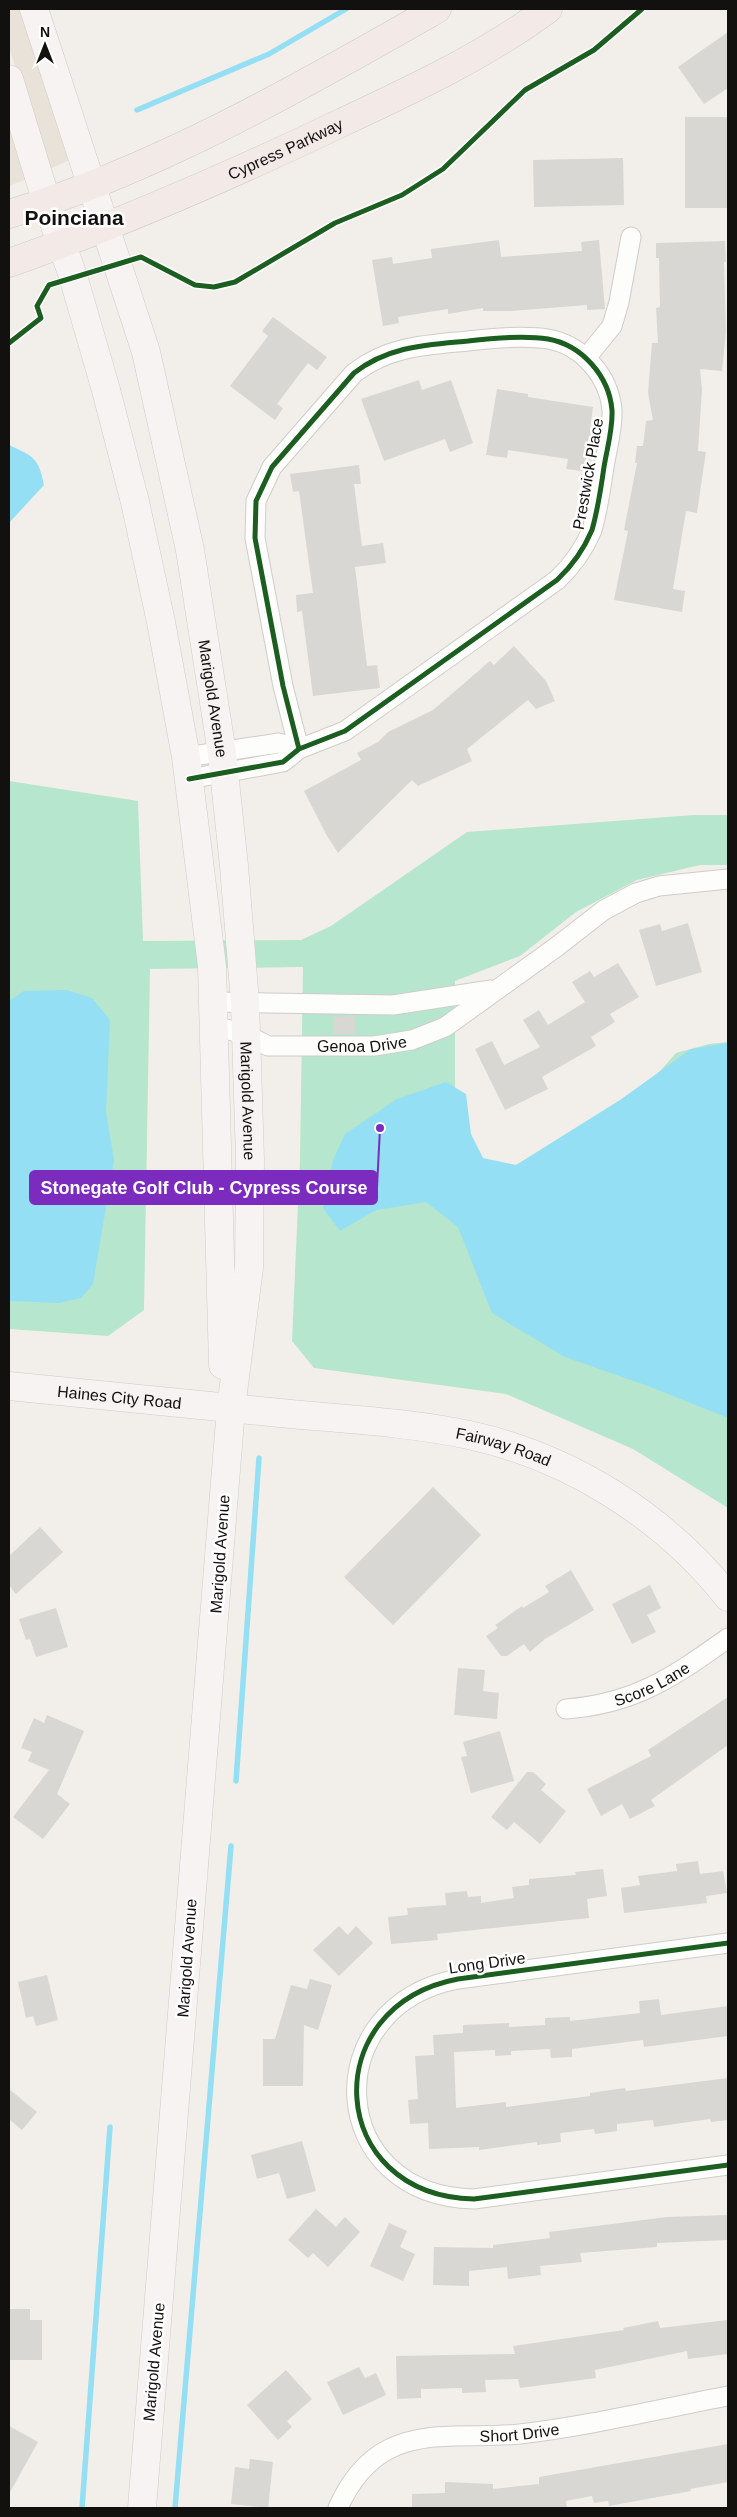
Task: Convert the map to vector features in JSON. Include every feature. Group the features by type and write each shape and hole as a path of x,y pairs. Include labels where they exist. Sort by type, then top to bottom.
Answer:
{"main road":[{"name":"Marigold Avenue","path":"34,9 90,186 106,226 146,352 190,550 223,763 234,866 247,1036 250,1160 249,1268 231,1408 142,2508"},
{"path":"9,214 47,203 90,186 193,140 322,75 437,9"},
{"name":"Cypress Parkway","path":"9,263 61,244 246,169 382,104 511,36 548,9"},
{"name":"Marigold Avenue","path":"9,79 47,203 76,286 135,502 165,642 188,768 212,966 215,1014 223,1364 231,1408"},
{"name":"Haines City Road","path":"9,1386 231,1408"},
{"name":"Fairway Road","path":"231,1408 436,1429 497,1442 544,1458 593,1482 649,1519 700,1564 728,1597"}],"street":[{"path":"586,358 612,326 619,302 631,238"},
{"name":"Prestwick Place","path":"188,768 223,763 283,762 299,749 345,731 558,580 570,568 585,546 592,530 612,423 612,410 606,386 596,369 586,358 561,342 536,338 479,340 388,352 370,360 354,373 272,466 256,501 255,538 283,686 299,749"},
{"name":"Genoa Drive","path":"215,1014 247,1036 268,1046 374,1046 412,1040 445,1027 604,910 636,893 659,886 728,879"},
{"name":"Genoa Drive","path":"215,1014 245,1002 393,1005 498,989"},
{"name":"Score Lane","path":"566,1709 595,1707 642,1692 674,1674 728,1638"},
{"name":"Long Drive","path":"728,1944 458,1978 424,1988 394,2008 372,2035 364,2051 357,2086 360,2120 370,2143 385,2163 410,2184 441,2196 474,2199 728,2165"},
{"name":"Short Drive","path":"338,2508 348,2487 366,2465 390,2449 403,2444 435,2437 536,2432 728,2396"}],"shaded area":[{"path":"9,9 24,9 72,159 47,170 9,47"},
{"path":"9,112 29,178 9,186"}],"green space":[{"path":"9,781 138,801 143,941 301,940 331,926 467,832 694,815 728,815 728,865 700,865 637,880 576,912 520,956 455,981 455,1107 466,1157 506,1170 557,1149 634,1100 676,1053 709,1044 728,1042 728,1508 633,1449 506,1394 314,1368 292,1341 300,1159 303,967 150,969 144,1310 108,1336 9,1329"}],"water":[{"path":"9,445 34,459 40,469 44,485 9,523"},
{"path":"66,990 92,998 110,1020 106,1112 114,1160 93,1284 81,1298 59,1303 9,1301 9,1001 24,991"},
{"path":"728,1043 728,1418 648,1386 565,1357 492,1313 458,1227 426,1202 376,1210 340,1231 323,1208 333,1160 345,1134 397,1099 446,1082 466,1094 471,1134 483,1158 516,1165 620,1100 691,1049"}],"building":[{"path":"728,32 728,88 704,104 678,67"},
{"path":"685,117 728,117 728,208 685,208"},
{"path":"623,158 624,205 534,207 533,160"},
{"path":"499,240 501,257 582,251 581,242 599,240 605,309 587,310 587,305 511,311 483,311 483,308 448,314 448,309 398,317 399,323 383,326 372,260 392,257 393,264 432,258 431,249"},
{"path":"725,241 726,332 722,371 700,369 702,389 698,451 706,452 697,513 686,511 673,589 685,591 682,612 614,600 628,531 624,530 637,463 635,463 637,446 643,446 646,421 653,420 648,393 652,343 658,343 656,308 660,307 659,258 656,258 656,243"},
{"path":"273,317 327,357 317,370 308,363 277,404 283,408 275,420 230,386 268,336 262,331"},
{"path":"419,380 422,390 451,380 473,443 450,452 445,439 384,461 361,399"},
{"path":"497,389 528,394 528,397 593,407 590,429 595,430 589,472 566,469 568,459 508,450 507,458 486,455"},
{"path":"359,465 361,484 354,484 362,546 383,543 386,563 355,567 367,666 377,665 380,688 313,696 302,611 297,612 296,595 313,593 299,491 293,492 290,474"},
{"path":"514,646 546,681 555,701 536,709 528,700 467,749 472,761 418,786 412,780 338,853 304,791 361,760 357,753 378,742 388,732 433,710 490,661 494,665"},
{"path":"688,923 702,972 656,986 639,930 660,924 662,931"},
{"path":"618,963 639,997 610,1014 615,1022 591,1037 596,1046 542,1077 548,1089 505,1110 475,1049 492,1041 504,1065 540,1047 523,1020 539,1010 548,1025 585,1002 572,982 590,971 594,977"},
{"path":"355,1016 355,1034 333,1034 333,1017"},
{"path":"433,1487 481,1535 393,1625 344,1577"},
{"path":"40,1527 63,1552 16,1594 9,1585 9,1556"},
{"path":"571,1570 594,1610 545,1639 530,1652 524,1644 507,1656 501,1656 486,1636 498,1628 495,1625 522,1606 523,1608 549,1592 545,1586"},
{"path":"650,1585 661,1608 647,1615 656,1632 632,1644 612,1604"},
{"path":"56,1608 68,1647 36,1657 30,1639 26,1640 19,1619"},
{"path":"458,1668 485,1670 483,1691 499,1693 497,1719 454,1715"},
{"path":"728,1697 728,1745 651,1800 655,1806 630,1819 622,1804 601,1816 587,1789 651,1756 648,1750"},
{"path":"47,1715 84,1731 57,1794 70,1804 43,1839 13,1817 49,1770 28,1761 32,1752 21,1748 34,1718 44,1723"},
{"path":"500,1731 514,1781 471,1793 461,1757 467,1756 463,1742"},
{"path":"527,1772 533,1772 546,1784 541,1790 566,1811 540,1844 514,1822 507,1830 491,1817"},
{"path":"698,1861 700,1874 723,1871 727,1893 706,1896 707,1903 624,1913 621,1888 640,1885 638,1876 677,1871 676,1864"},
{"path":"603,1869 607,1896 587,1899 589,1918 437,1934 438,1940 391,1944 388,1917 408,1915 407,1908 446,1905 445,1893 467,1891 468,1897 481,1896 481,1903 514,1898 512,1887 529,1885 529,1879 576,1875 575,1872"},
{"path":"339,1926 348,1935 356,1926 373,1943 339,1976 313,1950"},
{"path":"47,1975 58,2020 36,2026 33,2016 26,2018 18,1982"},
{"path":"310,1979 332,1985 318,2030 304,2025 303,2086 263,2086 263,2039 275,2039 291,1985 307,1989"},
{"path":"659,1999 661,2015 728,2006 728,2036 644,2047 643,2040 572,2049 572,2057 551,2058 550,2049 511,2051 511,2055 495,2056 495,2050 454,2052 456,2108 506,2102 506,2107 590,2096 590,2093 625,2088 626,2091 728,2078 728,2120 711,2122 710,2119 654,2127 653,2120 617,2124 617,2131 595,2134 594,2129 560,2133 561,2142 537,2145 537,2142 479,2150 479,2147 429,2149 428,2123 410,2124 408,2100 418,2099 415,2056 434,2055 433,2035 463,2033 463,2025 509,2023 509,2027 545,2025 545,2018 570,2017 570,2021 640,2013 639,2001"},
{"path":"9,2089 37,2112 22,2130 9,2119"},
{"path":"302,2141 316,2191 287,2199 279,2173 257,2179 251,2155"},
{"path":"316,2209 336,2227 345,2217 360,2232 328,2267 313,2253 308,2258 288,2240"},
{"path":"728,2215 728,2240 657,2243 657,2247 580,2253 582,2262 540,2266 541,2275 508,2279 507,2267 469,2271 469,2286 433,2285 434,2247 493,2248 493,2245 550,2238 549,2232 667,2217"},
{"path":"389,2223 407,2231 400,2247 415,2254 403,2281 370,2266"},
{"path":"9,2309 30,2309 30,2320 42,2320 42,2360 9,2360"},
{"path":"728,2320 728,2354 688,2359 687,2351 595,2370 596,2378 520,2388 518,2379 485,2380 486,2392 462,2393 462,2388 421,2389 421,2398 397,2399 396,2356 515,2354 513,2346 624,2330 623,2328 658,2321 660,2328"},
{"path":"359,2367 365,2378 376,2373 386,2395 343,2415 327,2382"},
{"path":"286,2370 312,2399 287,2421 292,2427 278,2440 247,2405"},
{"path":"9,2426 38,2442 9,2494"},
{"path":"728,2444 728,2482 690,2489 691,2491 609,2506 608,2501 594,2503 592,2496 566,2501 567,2508 412,2508 412,2494 445,2493 445,2482 493,2484 493,2489 539,2484 539,2477"},
{"path":"250,2459 273,2462 268,2508 231,2504 235,2467 249,2469"}],"waterway":[{"path":"137,110 269,54 346,9"},
{"path":"236,1781 259,1458"},
{"path":"175,2508 231,1846"},
{"path":"82,2508 110,2127"}],"cycle path":[{"path":"9,343 41,318 37,306 49,285 141,257 195,285 214,287 235,282 335,223 402,195 443,169 525,90 594,50 642,9"},
{"path":"189,779 283,762 299,749 345,731 557,580 568,569 592,530 612,424 612,410 606,385 592,364 572,348 548,339 518,337 408,348 381,357 354,373 272,467 256,501 255,538 283,686 299,749"},
{"path":"728,1943 458,1979 412,1996 379,2024 361,2060 357,2098 366,2135 389,2167 425,2190 474,2199 728,2165"}],"place":[{"name":"Stonegate Golf Club - Cypress Course","path":"380,1128"}],"district":[{"name":"Poinciana","path":"74,217"}]}
